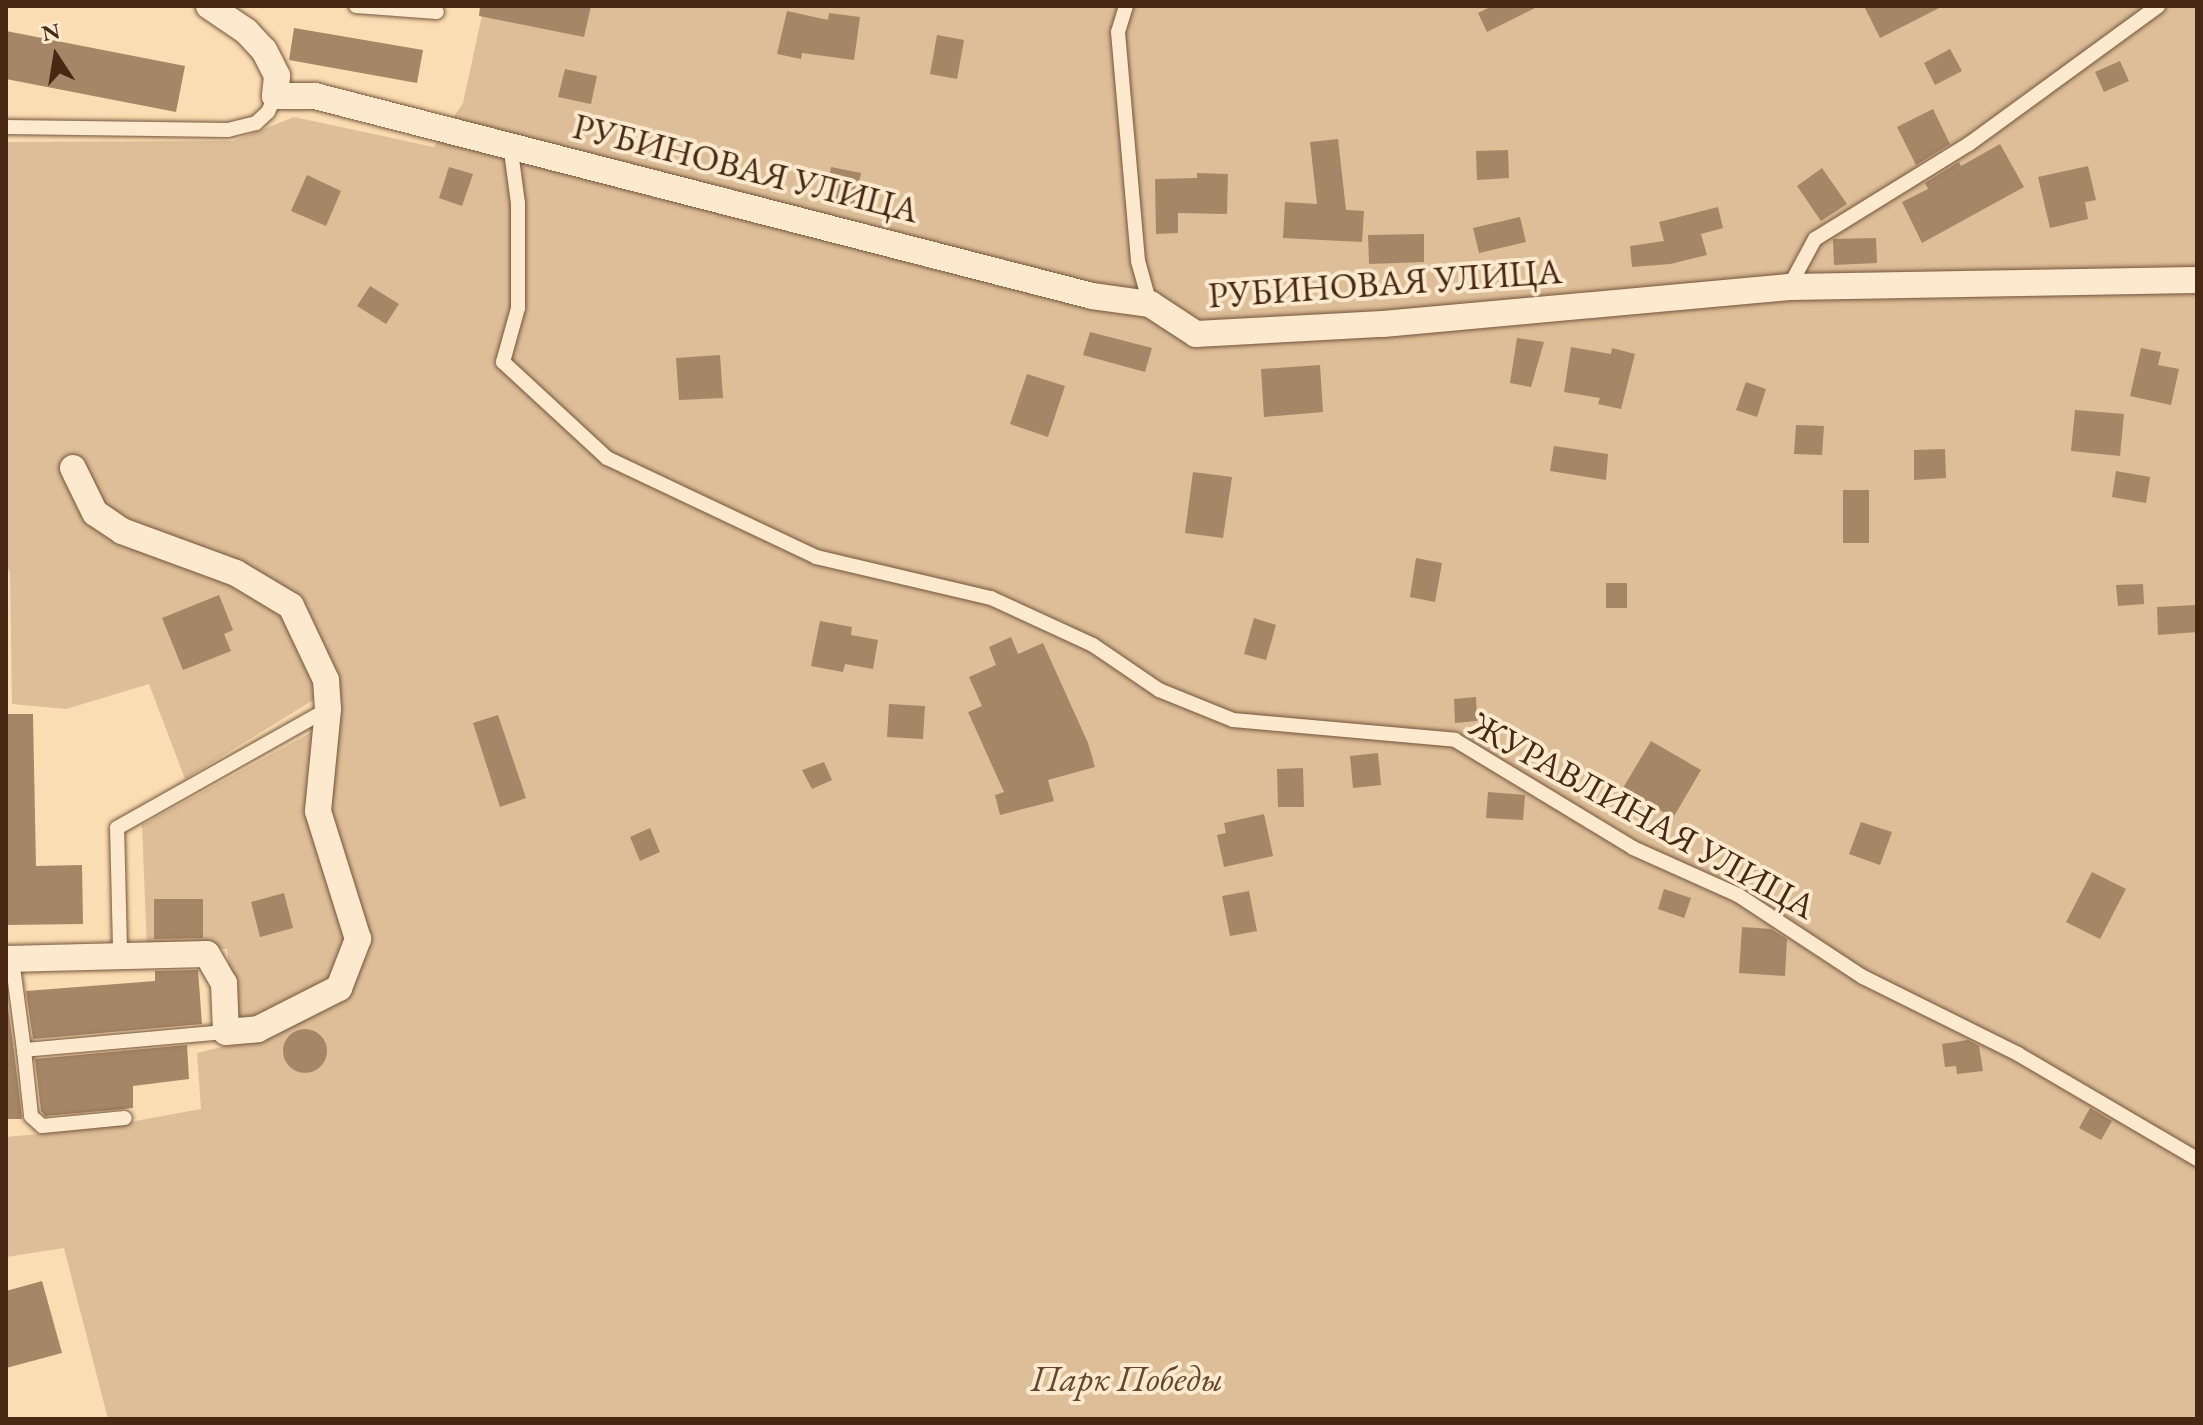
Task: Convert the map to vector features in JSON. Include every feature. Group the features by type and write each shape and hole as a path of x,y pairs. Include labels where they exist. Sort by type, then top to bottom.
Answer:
{"street":[{"path":"209,6 246,31 264,50 277,76 275,96"},
{"name":"РУБИНОВАЯ УЛИЦА","path":"275,96 315,96 1092,296 1150,304 1196,334 1383,324 1789,287 2197,280"},
{"path":"9,959 207,954 224,983 226,1032 258,1029 339,988 358,939 318,811 328,709 326,680 291,606 236,573 122,531 95,513 73,468"}],"lane":[{"path":"356,6 437,12"},
{"path":"1126,6 1118,32 1138,261 1150,304"},
{"path":"1789,287 1815,239 1969,144 2158,6"},
{"path":"6,127 228,130 256,123 268,112 275,96"},
{"name":"ЖУРАВЛИНАЯ УЛИЦА","path":"510,144 518,203 518,308 503,362 607,458 816,557 991,598 1093,645 1159,690 1233,720 1455,740 1633,848 1738,895 1863,977 2018,1054 2197,1159"},
{"path":"115,954 120,948 117,828 328,709"},
{"path":"9,959 31,1116 42,1126 125,1118"},
{"path":"24,1050 226,1032"}],"green space":[{"name":"Парк Победы","path":"484,6 2197,6 2197,1419 108,1419 64,1248 6,1257 6,1137 91,1129 201,1109 197,1053 263,1037 361,960 327,813 315,699 185,779 149,684 66,709 12,704 10,573 6,563 6,142 233,141 294,117 434,147 463,103"},
{"path":"314,731 347,937 329,984 245,1021 235,1017 227,949 147,949 142,825"}],"building":[{"path":"480,6 591,6 584,37 479,16"},
{"path":"1492,6 1539,6 1487,32 1478,13"},
{"path":"1864,6 1943,6 1880,38"},
{"path":"787,11 828,20 829,13 860,17 854,60 802,53 801,59 777,54"},
{"path":"294,28 423,50 417,83 289,60"},
{"path":"6,31 185,66 176,112 6,79"},
{"path":"937,35 964,40 957,79 930,74"},
{"path":"1950,49 1962,71 1935,85 1924,63"},
{"path":"2120,61 2129,81 2104,92 2095,72"},
{"path":"565,69 597,76 591,104 558,97"},
{"path":"1933,109 1950,144 1916,165 1897,127"},
{"path":"1338,139 1346,210 1364,211 1362,242 1283,238 1285,202 1317,204 1310,142"},
{"path":"2000,144 2024,187 1922,243 1902,202 1928,189 1925,183 1959,162 1961,166"},
{"path":"1508,150 1509,178 1477,180 1476,151"},
{"path":"2088,166 2096,200 2085,202 2088,219 2050,228 2038,177"},
{"path":"449,167 473,174 462,206 439,198"},
{"path":"831,167 861,173 854,209 824,204"},
{"path":"1822,168 1847,204 1821,221 1797,186"},
{"path":"1197,173 1228,174 1227,214 1178,213 1178,233 1156,234 1155,179 1197,178"},
{"path":"307,175 341,191 326,226 291,211"},
{"path":"1718,207 1723,228 1701,234 1707,255 1670,264 1632,267 1630,246 1664,241 1659,222"},
{"path":"1520,217 1526,242 1479,253 1473,228"},
{"path":"1424,234 1424,262 1369,264 1368,235"},
{"path":"1876,238 1877,263 1834,265 1833,239"},
{"path":"370,286 399,304 386,324 357,306"},
{"path":"1090,332 1152,348 1145,372 1083,355"},
{"path":"1517,338 1544,342 1531,387 1510,383"},
{"path":"1571,347 1611,354 1612,348 1635,354 1621,409 1598,404 1600,398 1564,392"},
{"path":"2141,348 2161,352 2158,365 2179,369 2171,405 2130,396"},
{"path":"720,355 723,398 679,400 676,358"},
{"path":"1320,365 1323,412 1264,417 1261,369"},
{"path":"1027,374 1065,386 1048,437 1010,424"},
{"path":"1746,382 1766,389 1757,417 1736,410"},
{"path":"2075,410 2124,414 2120,456 2071,451"},
{"path":"1796,425 1824,426 1822,455 1794,454"},
{"path":"1554,446 1608,454 1606,480 1550,471"},
{"path":"1945,449 1946,478 1914,480 1914,450"},
{"path":"2116,471 2150,477 2146,503 2112,497"},
{"path":"1193,472 1232,477 1223,538 1185,533"},
{"path":"1843,490 1869,490 1869,543 1843,543"},
{"path":"1416,558 1442,563 1435,602 1410,597"},
{"path":"1606,583 1627,583 1627,608 1606,608"},
{"path":"2143,584 2144,604 2118,606 2116,585"},
{"path":"219,595 233,630 224,634 231,651 183,670 162,618"},
{"path":"2196,605 2197,632 2158,635 2157,607"},
{"path":"1254,618 1276,625 1266,660 1244,654"},
{"path":"820,621 852,627 851,635 878,640 873,669 845,664 843,672 811,666"},
{"path":"1011,637 1018,654 1043,643 1088,743 1095,767 1048,780 1054,801 1000,815 995,795 1004,792 968,712 982,706 969,677 996,665 989,647"},
{"path":"1476,697 1477,721 1455,723 1454,699"},
{"path":"889,704 925,706 923,739 887,737"},
{"path":"6,714 33,714 36,866 82,865 83,924 6,925"},
{"path":"498,715 526,798 500,807 473,723"},
{"path":"1651,741 1701,770 1673,818 1623,788"},
{"path":"1378,753 1381,785 1353,788 1350,756"},
{"path":"824,762 832,780 812,789 802,770"},
{"path":"1303,768 1304,807 1278,807 1277,769"},
{"path":"1488,792 1525,795 1523,820 1486,818"},
{"path":"1264,814 1273,856 1224,867 1217,835 1226,833 1224,823"},
{"path":"1861,822 1892,832 1880,865 1849,854"},
{"path":"650,828 660,852 640,861 630,837"},
{"path":"2092,872 2126,889 2100,939 2066,922"},
{"path":"1664,889 1691,898 1684,918 1658,909"},
{"path":"1249,891 1257,931 1230,936 1222,896"},
{"path":"284,893 293,928 260,937 251,902"},
{"path":"154,899 203,899 203,938 154,939"},
{"path":"1742,927 1771,929 1787,939 1785,976 1739,973"},
{"path":"198,970 202,1024 33,1039 26,991 155,981 155,971"},
{"path":"6,993 14,1051 22,1119 6,1119"},
{"path":"305,1029 321,1035 327,1051 321,1067 305,1073 289,1067 283,1051 289,1035"},
{"path":"1968,1040 1979,1046 1983,1071 1957,1074 1956,1066 1945,1067 1942,1044"},
{"path":"187,1045 189,1079 133,1086 133,1108 45,1116 41,1111 35,1059"},
{"path":"2090,1108 2112,1121 2101,1140 2079,1128"},
{"path":"42,1281 62,1353 6,1368 6,1291"}]}
